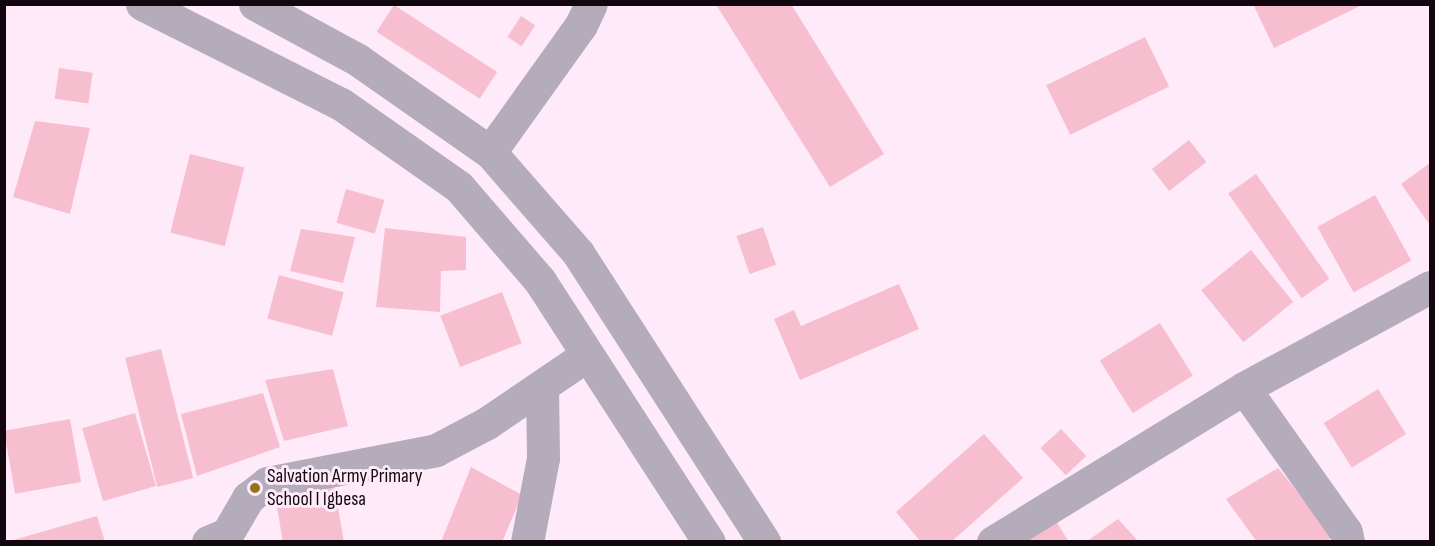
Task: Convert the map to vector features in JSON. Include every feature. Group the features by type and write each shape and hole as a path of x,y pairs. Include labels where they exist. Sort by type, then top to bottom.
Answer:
{"street":[{"path":"142,4 341,104 459,187 534,272 709,542"},
{"path":"255,4 358,60 490,152 578,253 764,542"},
{"path":"490,152 581,25 591,4"},
{"path":"993,542 1244,388 1431,287"},
{"path":"208,542 227,534 248,498 267,483 436,450 487,423 587,355"},
{"path":"527,542 543,458 543,387"},
{"path":"1244,388 1346,532 1348,542"}],"building":[{"path":"720,4 791,4 884,154 830,187 717,6"},
{"path":"1253,4 1364,4 1274,48"},
{"path":"394,5 497,72 480,99 377,32"},
{"path":"521,16 535,25 522,46 507,37"},
{"path":"1145,37 1169,86 1070,135 1046,85"},
{"path":"59,68 93,73 88,103 55,99"},
{"path":"35,121 90,128 70,214 13,197"},
{"path":"1189,140 1206,162 1169,191 1152,169"},
{"path":"190,154 244,168 225,246 170,233"},
{"path":"1430,163 1430,225 1401,184"},
{"path":"1256,174 1329,279 1302,298 1228,194"},
{"path":"346,189 384,200 375,234 336,223"},
{"path":"1375,195 1411,261 1354,293 1317,227"},
{"path":"763,227 776,265 750,274 737,236"},
{"path":"385,228 466,237 466,270 441,271 440,312 376,307"},
{"path":"301,229 355,237 343,283 290,271"},
{"path":"1251,250 1293,302 1243,342 1201,290"},
{"path":"279,275 344,292 332,336 267,318"},
{"path":"899,284 919,329 800,380 774,319 794,310 801,326"},
{"path":"502,292 522,343 460,367 440,316"},
{"path":"1160,323 1193,376 1133,413 1100,361"},
{"path":"161,349 193,478 157,487 125,358"},
{"path":"333,369 348,426 284,441 265,380"},
{"path":"1378,389 1406,434 1352,468 1324,423"},
{"path":"263,393 280,447 197,476 181,414"},
{"path":"135,413 156,486 103,501 82,428"},
{"path":"70,419 81,482 15,494 4,431"},
{"path":"1061,429 1086,456 1066,475 1041,448"},
{"path":"984,434 1023,478 951,542 921,542 896,512"},
{"path":"471,467 522,495 502,542 441,542"},
{"path":"1278,468 1334,536 1326,542 1257,542 1226,499"},
{"path":"334,485 344,542 283,542 275,496"},
{"path":"97,516 105,542 10,542 10,541"},
{"path":"1054,518 1069,542 1016,542"},
{"path":"1118,519 1139,542 1086,542"}],"place":[{"name":"Salvation Army Primary School I Igbesa","path":"255,488"}]}
